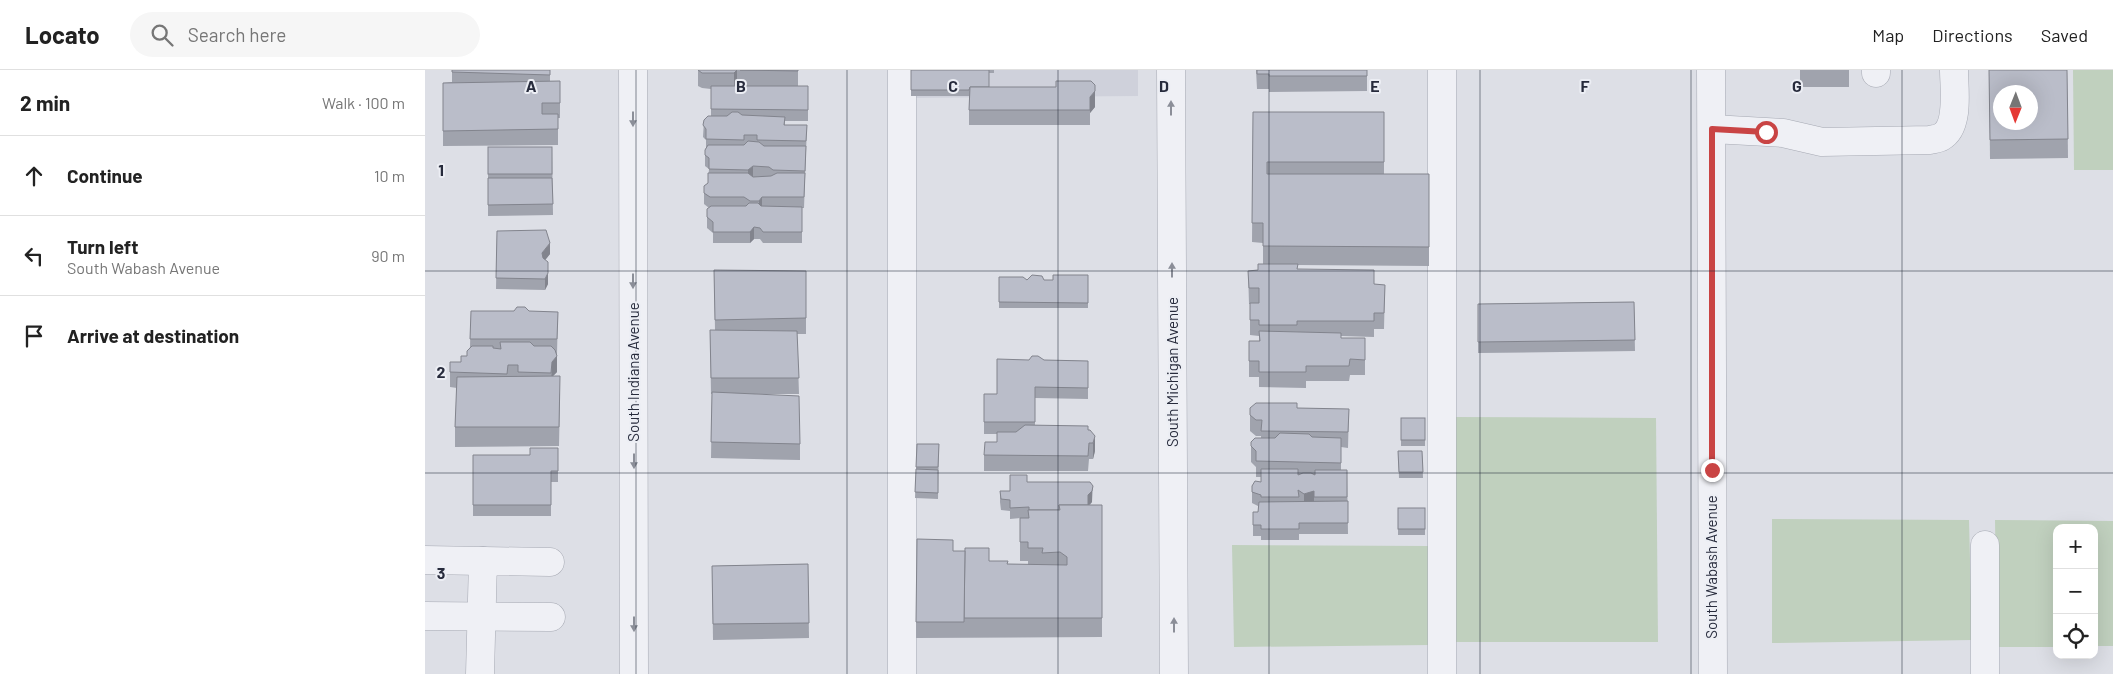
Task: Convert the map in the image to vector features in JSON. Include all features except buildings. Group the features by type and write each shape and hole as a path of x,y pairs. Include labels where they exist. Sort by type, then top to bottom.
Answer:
{"street":[{"name":"South Indiana Avenue","path":"633,70 634,674"},
{"path":"902,70 902,674"},
{"name":"South Michigan Avenue","path":"1171,70 1174,674"},
{"path":"1442,70 1442,674"},
{"name":"South Wabash Avenue","path":"1711,70 1713,674"},
{"path":"1712,129 1783,133 1822,142 1930,140 1942,137 1951,127 1954,112 1954,70"},
{"path":"1985,545 1985,674"},
{"path":"425,560 550,562"},
{"path":"480,674 483,561"},
{"path":"425,616 551,617"}],"shaded area":[{"path":"902,70 1138,70 1138,96 902,98"}],"green space":[{"path":"2073,70 2113,70 2113,170 2074,170"},
{"path":"1453,417 1656,418 1658,642 1455,642"},
{"path":"1772,519 1969,520 1972,640 1772,643"},
{"path":"1995,520 2113,521 2113,646 2098,646 2098,524 2053,524 2053,647 1997,647"},
{"path":"1232,545 1430,546 1430,645 1234,647"}],"route":[{"path":"1712,470 1712,129 1766,132"}]}
